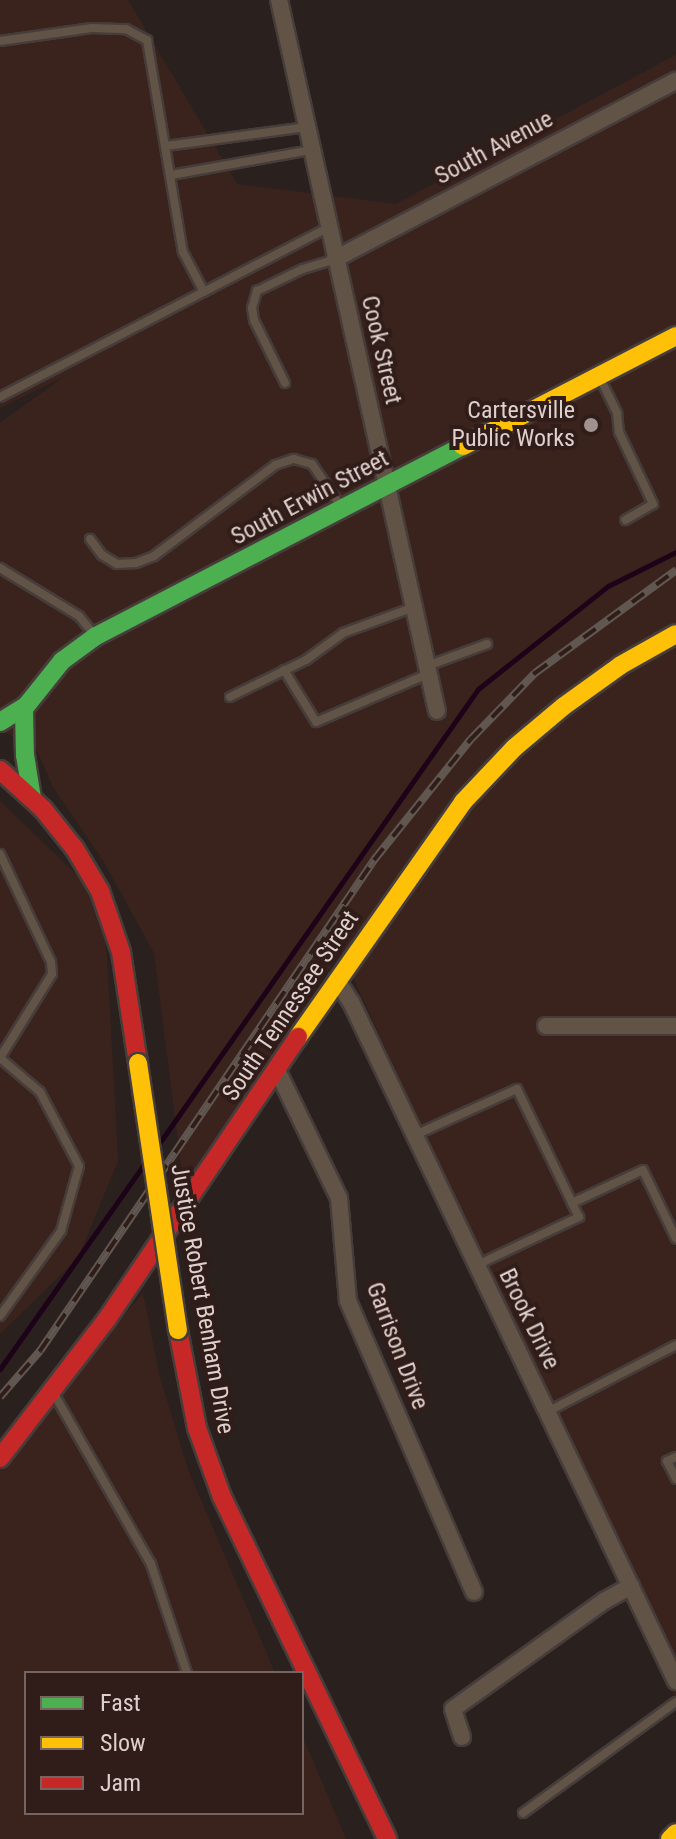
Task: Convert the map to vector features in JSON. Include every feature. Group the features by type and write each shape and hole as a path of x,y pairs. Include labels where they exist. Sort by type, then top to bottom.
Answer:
{"street":[{"name":"Cook Street","path":"279,0 437,711"},
{"name":"South Avenue","path":"335,259 676,81"},
{"name":"South Erwin Street","path":"0,744 62,661 96,636 676,336"},
{"name":"South Tennessee Street","path":"0,1458 53,1393 426,851 492,770 536,728 592,685 676,634"},
{"path":"0,722 25,708 25,755 32,798"},
{"name":"Justice Robert Benham Drive","path":"0,770 32,798 75,849 108,910 127,977 178,1330 194,1418 217,1485 387,1839"},
{"name":"Brook Drive","path":"337,980 415,1135 676,1681"},
{"path":"546,1026 676,1026"},
{"name":"Garrison Drive","path":"277,1070 339,1198 348,1301 474,1592"},
{"path":"462,1737 453,1709 604,1601 631,1586"},
{"path":"670,1839 676,1833"}],"lane":[{"path":"0,41 92,28 126,29 147,40 183,252 204,292"},
{"path":"166,146 307,127"},
{"path":"171,175 312,150"},
{"path":"0,397 328,228"},
{"path":"285,383 254,320 252,308 257,291 303,269 335,259"},
{"path":"599,376 617,413 619,432 653,504 625,520"},
{"path":"90,539 102,555 117,564 136,563 154,556 275,465 294,459 312,464 342,508"},
{"path":"0,568 79,616 96,636"},
{"path":"230,697 284,670 343,633 415,606"},
{"path":"284,670 316,722 487,644"},
{"path":"0,854 51,962 52,974 0,1058 40,1092 79,1166 61,1231 0,1316"},
{"path":"415,1135 517,1089 579,1217 477,1265"},
{"path":"572,1203 643,1170 676,1239"},
{"path":"547,1412 676,1345"},
{"path":"53,1393 151,1564 186,1671"},
{"path":"676,1457 667,1461 676,1479"},
{"path":"523,1813 676,1702"}],"shaded area":[{"path":"0,0 128,0 237,184 396,204 676,55 676,1700 631,1586 341,951 184,1187 154,953 104,862 53,787 37,751 0,729 0,423 65,376 0,408"},
{"path":"0,801 104,901 118,1161 78,1258 0,1334"},
{"path":"143,1293 159,1374 188,1470 274,1671 24,1671 24,1815 304,1815 304,1740 346,1839 0,1839 0,1459"}],"waterway":[{"path":"158,1145 478,689 608,586 676,552"},
{"path":"0,1369 145,1163"}],"railway":[{"path":"0,1397 40,1351 374,860 471,739 535,673 676,570"}],"traffic: fast":[{"path":"0,722 26,706 62,661 96,636 463,446"},
{"path":"24,709 25,755 32,798"}],"traffic: slow":[{"path":"463,446 676,336"},
{"path":"298,1037 463,802 514,748 564,706 621,665 676,634"},
{"path":"138,1063 178,1330"},
{"path":"670,1839 676,1833"}],"traffic: jam":[{"path":"0,770 43,809 75,849 100,891 121,952 138,1063"},
{"path":"0,1458 107,1319 298,1037"},
{"path":"178,1330 197,1428 222,1497 387,1839"}],"place":[{"name":"Cartersville Public Works","path":"591,425"}]}
